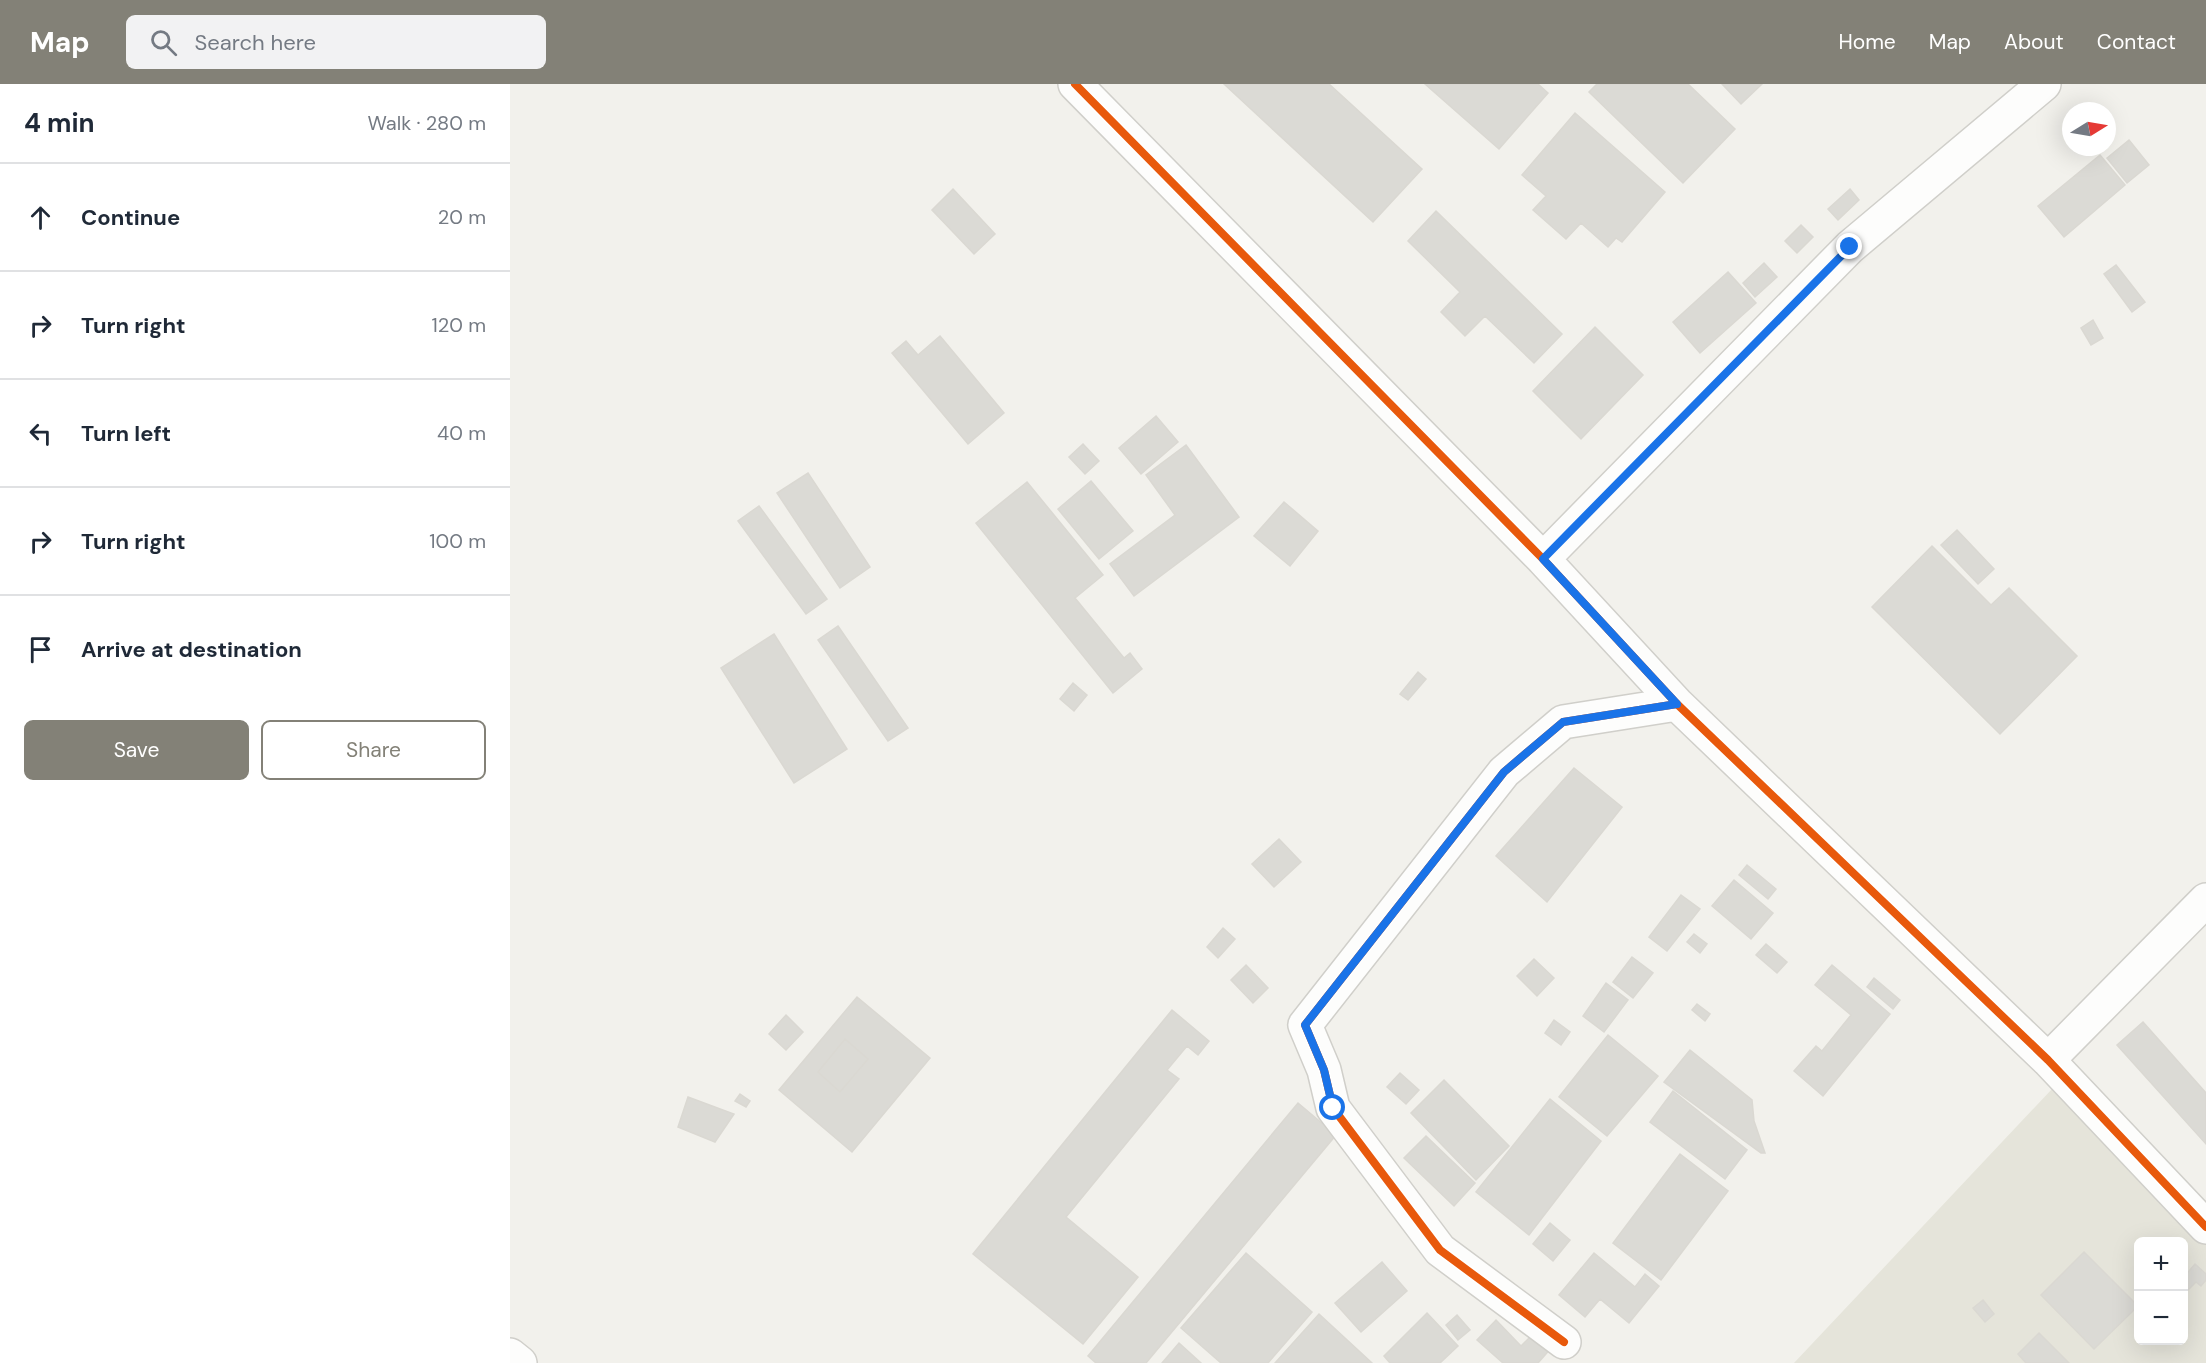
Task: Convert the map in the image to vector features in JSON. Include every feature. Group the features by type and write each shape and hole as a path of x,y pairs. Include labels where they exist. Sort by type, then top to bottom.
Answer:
{"street":[{"path":"1075,84 1543,559 1677,704 2048,1060 2206,1227"},
{"path":"1543,559 1850,247 2044,84"},
{"path":"1564,1342 1440,1250 1333,1108 1324,1070 1305,1025 1513,765 1563,722 1677,704"},
{"path":"2048,1060 2206,900"},
{"path":"510,1355 520,1363"}],"shaded area":[{"path":"2068,1072 2206,1213 2206,1363 1794,1363"}],"building":[{"path":"1224,84 1329,84 1422,169 1373,222"},
{"path":"1425,84 1538,84 1548,93 1499,149"},
{"path":"1597,84 1688,84 1735,129 1683,183 1589,92"},
{"path":"1722,84 1762,84 1741,104"},
{"path":"1575,113 1665,192 1622,242 1616,238 1608,247 1581,223 1566,239 1533,210 1546,196 1522,175"},
{"path":"2129,140 2149,165 2127,183 2107,158 2116,156 2116,151"},
{"path":"2099,156 2125,185 2064,237 2038,206"},
{"path":"953,189 995,234 974,254 932,210"},
{"path":"1850,189 1859,200 1838,220 1828,209"},
{"path":"1436,211 1562,334 1534,363 1485,316 1465,336 1441,312 1460,292 1408,241"},
{"path":"1801,225 1813,237 1797,253 1785,241"},
{"path":"1764,263 1777,277 1755,297 1743,283"},
{"path":"2116,265 2145,302 2132,312 2104,274"},
{"path":"1728,272 1756,303 1700,353 1673,322"},
{"path":"2093,320 2103,338 2091,345 2081,328"},
{"path":"1595,327 1643,375 1581,439 1533,391"},
{"path":"940,336 1004,413 968,444 892,353 906,341 918,355"},
{"path":"1156,416 1178,442 1141,474 1119,448"},
{"path":"1083,444 1099,461 1085,474 1069,457"},
{"path":"1186,445 1239,517 1134,596 1110,564 1175,515 1146,475"},
{"path":"808,473 870,567 840,588 777,493"},
{"path":"1091,481 1133,531 1099,559 1058,509"},
{"path":"1027,482 1103,575 1075,598 1124,658 1130,653 1142,669 1113,693 976,523"},
{"path":"1284,502 1318,531 1290,566 1254,536"},
{"path":"759,506 827,599 806,614 738,521"},
{"path":"1957,530 1994,569 1978,584 1941,545"},
{"path":"1932,546 1991,605 2009,588 2077,656 2000,734 1872,607"},
{"path":"838,626 908,728 888,741 818,640"},
{"path":"774,634 847,749 794,783 721,668"},
{"path":"1418,672 1426,679 1408,700 1400,694"},
{"path":"1073,683 1087,695 1074,711 1060,699"},
{"path":"1574,768 1622,807 1547,902 1496,856"},
{"path":"1279,839 1301,862 1274,887 1252,864"},
{"path":"1747,865 1776,889 1768,899 1739,875"},
{"path":"1734,880 1773,913 1751,939 1712,906"},
{"path":"1681,895 1700,909 1667,951 1649,937"},
{"path":"1223,928 1235,939 1218,958 1207,947"},
{"path":"1694,934 1707,944 1700,953 1687,942"},
{"path":"1766,944 1787,962 1777,973 1756,955"},
{"path":"1632,957 1653,973 1633,998 1613,982"},
{"path":"1534,959 1554,978 1537,996 1517,976"},
{"path":"1246,965 1268,988 1253,1003 1231,980"},
{"path":"1832,965 1890,1014 1823,1096 1794,1071 1816,1046 1822,1051 1851,1015 1815,985"},
{"path":"1874,978 1900,1000 1893,1009 1867,987"},
{"path":"1606,983 1628,1000 1604,1032 1583,1016"},
{"path":"857,997 930,1058 852,1152 779,1090","holes":["845,1039 868,1059 840,1092 818,1072"]},
{"path":"1697,1004 1710,1014 1705,1021 1692,1010"},
{"path":"1172,1010 1209,1041 1198,1055 1187,1046 1167,1070 1179,1079 1066,1217 1138,1277 1083,1344 973,1254"},
{"path":"786,1015 803,1032 786,1050 769,1034"},
{"path":"1554,1020 1570,1032 1561,1045 1545,1033"},
{"path":"2143,1022 2206,1093 2206,1144 2117,1045"},
{"path":"1608,1035 1658,1076 1607,1136 1559,1097"},
{"path":"845,1039 868,1059 840,1092 818,1072"},
{"path":"1690,1050 1752,1100 1754,1121 1765,1153 1761,1153 1664,1082"},
{"path":"1400,1073 1419,1090 1406,1104 1387,1087"},
{"path":"1444,1080 1509,1146 1476,1180 1411,1113"},
{"path":"1673,1091 1747,1150 1725,1179 1650,1122"},
{"path":"740,1094 750,1101 746,1107 735,1101"},
{"path":"688,1097 734,1114 715,1142 678,1127"},
{"path":"1550,1099 1601,1141 1529,1235 1476,1192"},
{"path":"1298,1103 1336,1135 1146,1363 1096,1363 1088,1356"},
{"path":"1426,1136 1475,1183 1454,1206 1404,1158"},
{"path":"1680,1154 1728,1191 1661,1280 1613,1243"},
{"path":"1550,1223 1570,1240 1553,1261 1533,1244"},
{"path":"2084,1252 2134,1302 2134,1310 2094,1349 2041,1295"},
{"path":"1246,1253 1312,1312 1268,1363 1221,1363 1181,1328"},
{"path":"1594,1253 1635,1287 1645,1274 1659,1286 1629,1323 1600,1299 1585,1317 1559,1295"},
{"path":"1382,1262 1407,1291 1361,1332 1335,1303"},
{"path":"2195,1264 2206,1274 2206,1280 2201,1286 2196,1282 2188,1290 2188,1272"},
{"path":"1983,1300 1994,1314 1985,1322 1973,1308"},
{"path":"1427,1313 1458,1346 1440,1363 1390,1363 1384,1356"},
{"path":"1319,1314 1372,1363 1275,1363"},
{"path":"1457,1315 1470,1330 1458,1340 1446,1325"},
{"path":"1496,1320 1521,1346 1536,1331 1552,1347 1538,1363 1503,1363 1477,1340"},
{"path":"2039,1333 2069,1363 2026,1363 2018,1354"},
{"path":"1179,1343 1201,1363 1162,1363"}],"cycle path":[{"path":"1075,84 1543,559 1677,704 2048,1060 2206,1227"},
{"path":"1564,1342 1440,1250 1333,1108 1324,1070 1305,1025 1504,772 1563,722 1677,704"}],"route":[{"path":"1333,1108 1324,1070 1305,1025 1504,772 1563,722 1677,704 1543,559 1850,247"}]}
